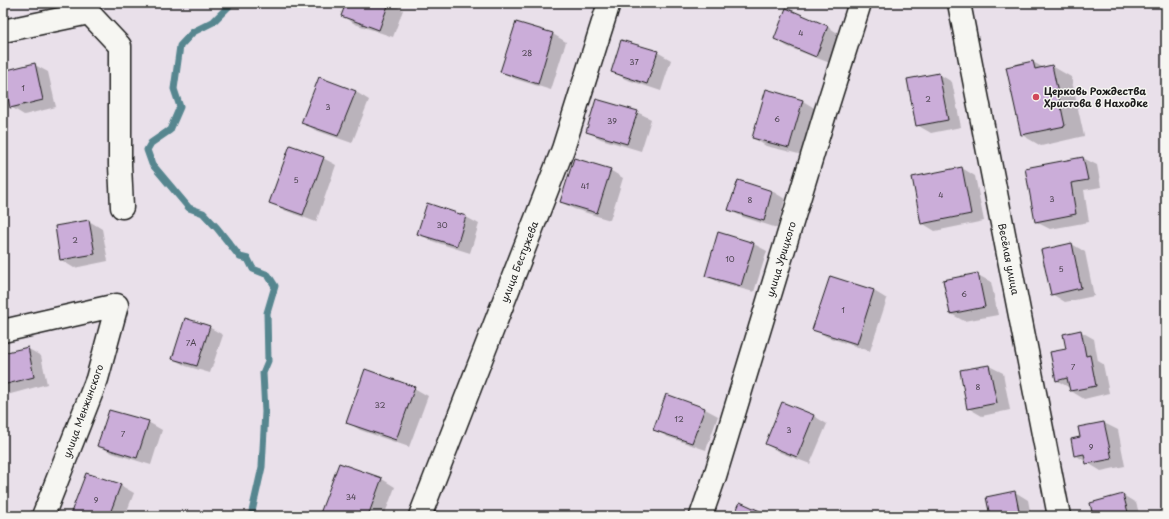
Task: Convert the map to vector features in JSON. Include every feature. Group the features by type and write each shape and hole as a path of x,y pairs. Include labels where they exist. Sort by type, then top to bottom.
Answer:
{"street":[{"name":"улица Бестужева","path":"420,516 563,149 609,3"},
{"name":"улица Урицкого","path":"701,516 715,476 860,3"},
{"name":"Весёлая улица","path":"960,3 1060,516"},
{"path":"3,31 88,8 120,46 120,165 122,207"},
{"name":"улица Менжинского","path":"3,331 117,305 97,379 43,516"}],"building":[{"path":"346,3 389,3 379,30 341,16"},
{"path":"786,8 828,26 816,57 774,39"},
{"path":"516,22 553,33 538,84 500,72"},
{"path":"621,40 658,51 647,84 611,72"},
{"name":"Церковь Рождества Христова в Находке","path":"1033,61 1035,69 1052,65 1065,126 1021,135 1006,67"},
{"path":"35,63 43,100 10,108 3,71"},
{"path":"939,73 948,120 916,126 907,79"},
{"path":"319,77 356,91 338,136 301,123"},
{"path":"766,89 803,100 789,148 752,138"},
{"path":"596,99 638,111 627,144 586,132"},
{"path":"290,145 324,157 303,215 269,203"},
{"path":"1083,157 1088,180 1071,183 1076,214 1035,222 1025,168"},
{"path":"574,158 611,169 597,213 560,202"},
{"path":"962,167 971,214 921,224 912,177"},
{"path":"738,180 772,191 764,221 728,210"},
{"path":"427,203 466,216 457,246 417,234"},
{"path":"89,220 95,254 60,260 55,226"},
{"path":"718,232 754,243 741,286 705,276"},
{"path":"1072,243 1081,288 1051,295 1041,250"},
{"path":"978,273 985,307 950,314 943,280"},
{"path":"830,276 874,290 857,344 812,330"},
{"path":"185,318 210,326 197,366 172,359"},
{"path":"1081,330 1086,356 1090,355 1096,386 1070,391 1067,378 1056,381 1050,352 1066,349 1063,334"},
{"path":"28,347 34,377 3,385 3,353"},
{"path":"989,365 997,403 967,409 960,370"},
{"path":"365,369 415,387 396,440 346,423"},
{"path":"666,394 705,408 692,443 653,430"},
{"path":"782,402 814,415 797,457 765,444"},
{"path":"109,410 149,421 137,458 97,446"},
{"path":"1104,422 1112,459 1086,464 1084,454 1074,456 1071,439 1080,437 1078,427"},
{"path":"339,463 382,478 368,516 319,516"},
{"path":"86,473 121,484 109,516 70,515"},
{"path":"1015,491 1020,516 990,516 986,497"},
{"path":"1123,494 1129,516 1093,516 1090,503"},
{"path":"740,502 771,516 734,516"},
{"path":"435,511 450,516 434,516"}],"waterway":[{"path":"232,3 213,22 193,32 180,46 174,89 180,107 170,130 151,143 147,150 152,164 189,208 203,213 240,257 248,259 253,269 268,275 275,286 267,313 268,361 263,373 265,412 262,467 251,516"}],"place":[{"name":"Церковь Рождества Христова в Находке","path":"1036,97"}]}
